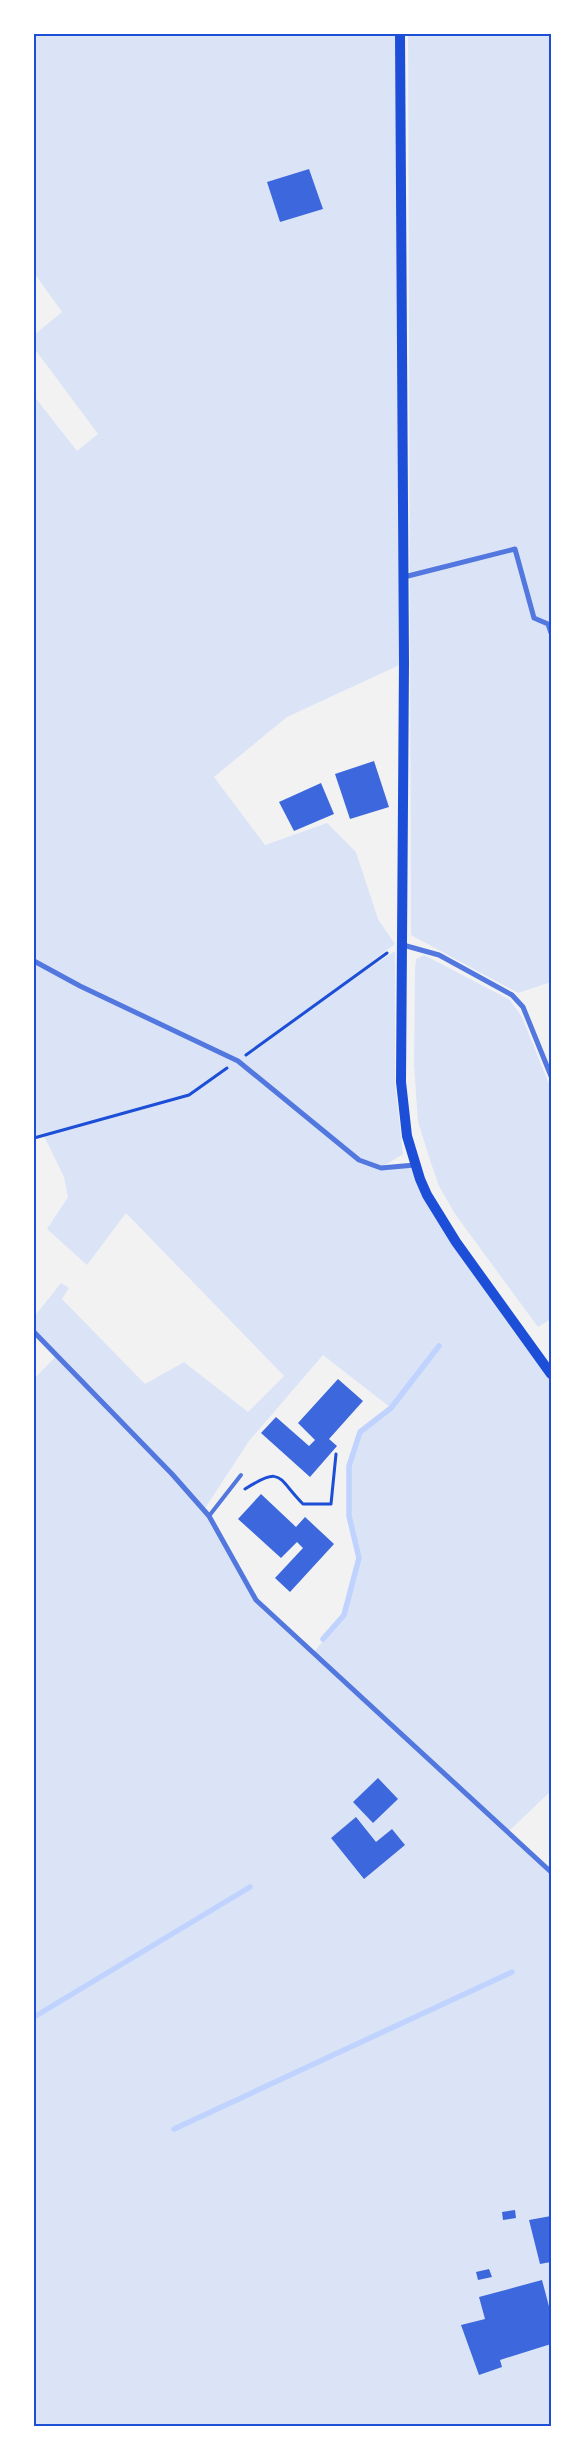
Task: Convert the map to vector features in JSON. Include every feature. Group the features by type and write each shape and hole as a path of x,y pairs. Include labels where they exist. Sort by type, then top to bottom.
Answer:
{"main road":[{"path":"400,34 403,577 401,1082 407,1136 415,1165 428,1195 456,1242 551,1374"}],"street":[{"path":"403,577 515,549 534,618 548,624 551,633"},
{"path":"403,945 439,955 512,995 523,1008 551,1076"},
{"path":"34,961 80,986 238,1061 359,1160 381,1168 415,1165"},
{"path":"34,1332 172,1474 209,1516 256,1600 551,1872"}],"lane":[{"path":"209,1516 241,1475"}],"path":[{"path":"34,1138 190,1095 395,947 403,945"},
{"path":"238,1494 260,1479 272,1475 283,1480 303,1504 331,1504 336,1454"}],"shaded area":[{"path":"34,34 400,34 404,663 287,717 214,777 265,845 327,823 356,852 378,919 395,944 320,1001 395,951 395,1083 403,1154 382,1167 415,1165 427,1195 551,1374 551,1791 509,1831 551,1872 551,2426 34,2426 34,1379 57,1355 34,1332 34,1317 61,1283 69,1288 62,1299 145,1384 184,1362 248,1412 284,1376 126,1213 87,1265 47,1229 68,1197 64,1177 44,1136 34,1138 34,396 77,451 98,434 34,348 34,335 62,312 34,273","holes":["323,1355 391,1408 360,1432 349,1466 349,1516 359,1558 344,1615 314,1652 256,1600 204,1510 249,1441"]},
{"path":"408,34 551,34 551,982 518,993 411,935"},
{"path":"424,955 510,1000 522,1017 551,1089 551,1319 538,1327 455,1214 439,1186 418,1122 414,1065 415,969 416,959"}],"building":[{"path":"309,169 323,209 280,222 267,182"},
{"path":"374,761 389,807 350,819 335,774"},
{"path":"321,783 334,814 294,831 279,802"},
{"path":"338,1379 363,1401 329,1439 337,1446 310,1477 261,1433 276,1417 309,1446 315,1440 298,1423"},
{"path":"261,1494 296,1527 305,1517 334,1544 290,1592 275,1578 303,1548 297,1542 281,1558 238,1519"},
{"path":"378,1778 398,1799 373,1823 353,1802"},
{"path":"356,1817 376,1842 392,1829 405,1845 364,1879 331,1838"},
{"path":"515,2210 516,2218 503,2220 502,2212"},
{"path":"551,2216 551,2262 540,2264 529,2220"},
{"path":"489,2269 492,2277 478,2280 476,2272"},
{"path":"542,2280 551,2314 551,2344 500,2360 502,2367 479,2375 461,2325 485,2319 479,2297"}],"waterway":[{"path":"323,1639 344,1615 359,1558 349,1516 349,1466 360,1432 391,1408 439,1346"},
{"path":"34,2017 250,1887"},
{"path":"174,2129 512,1972"}]}
